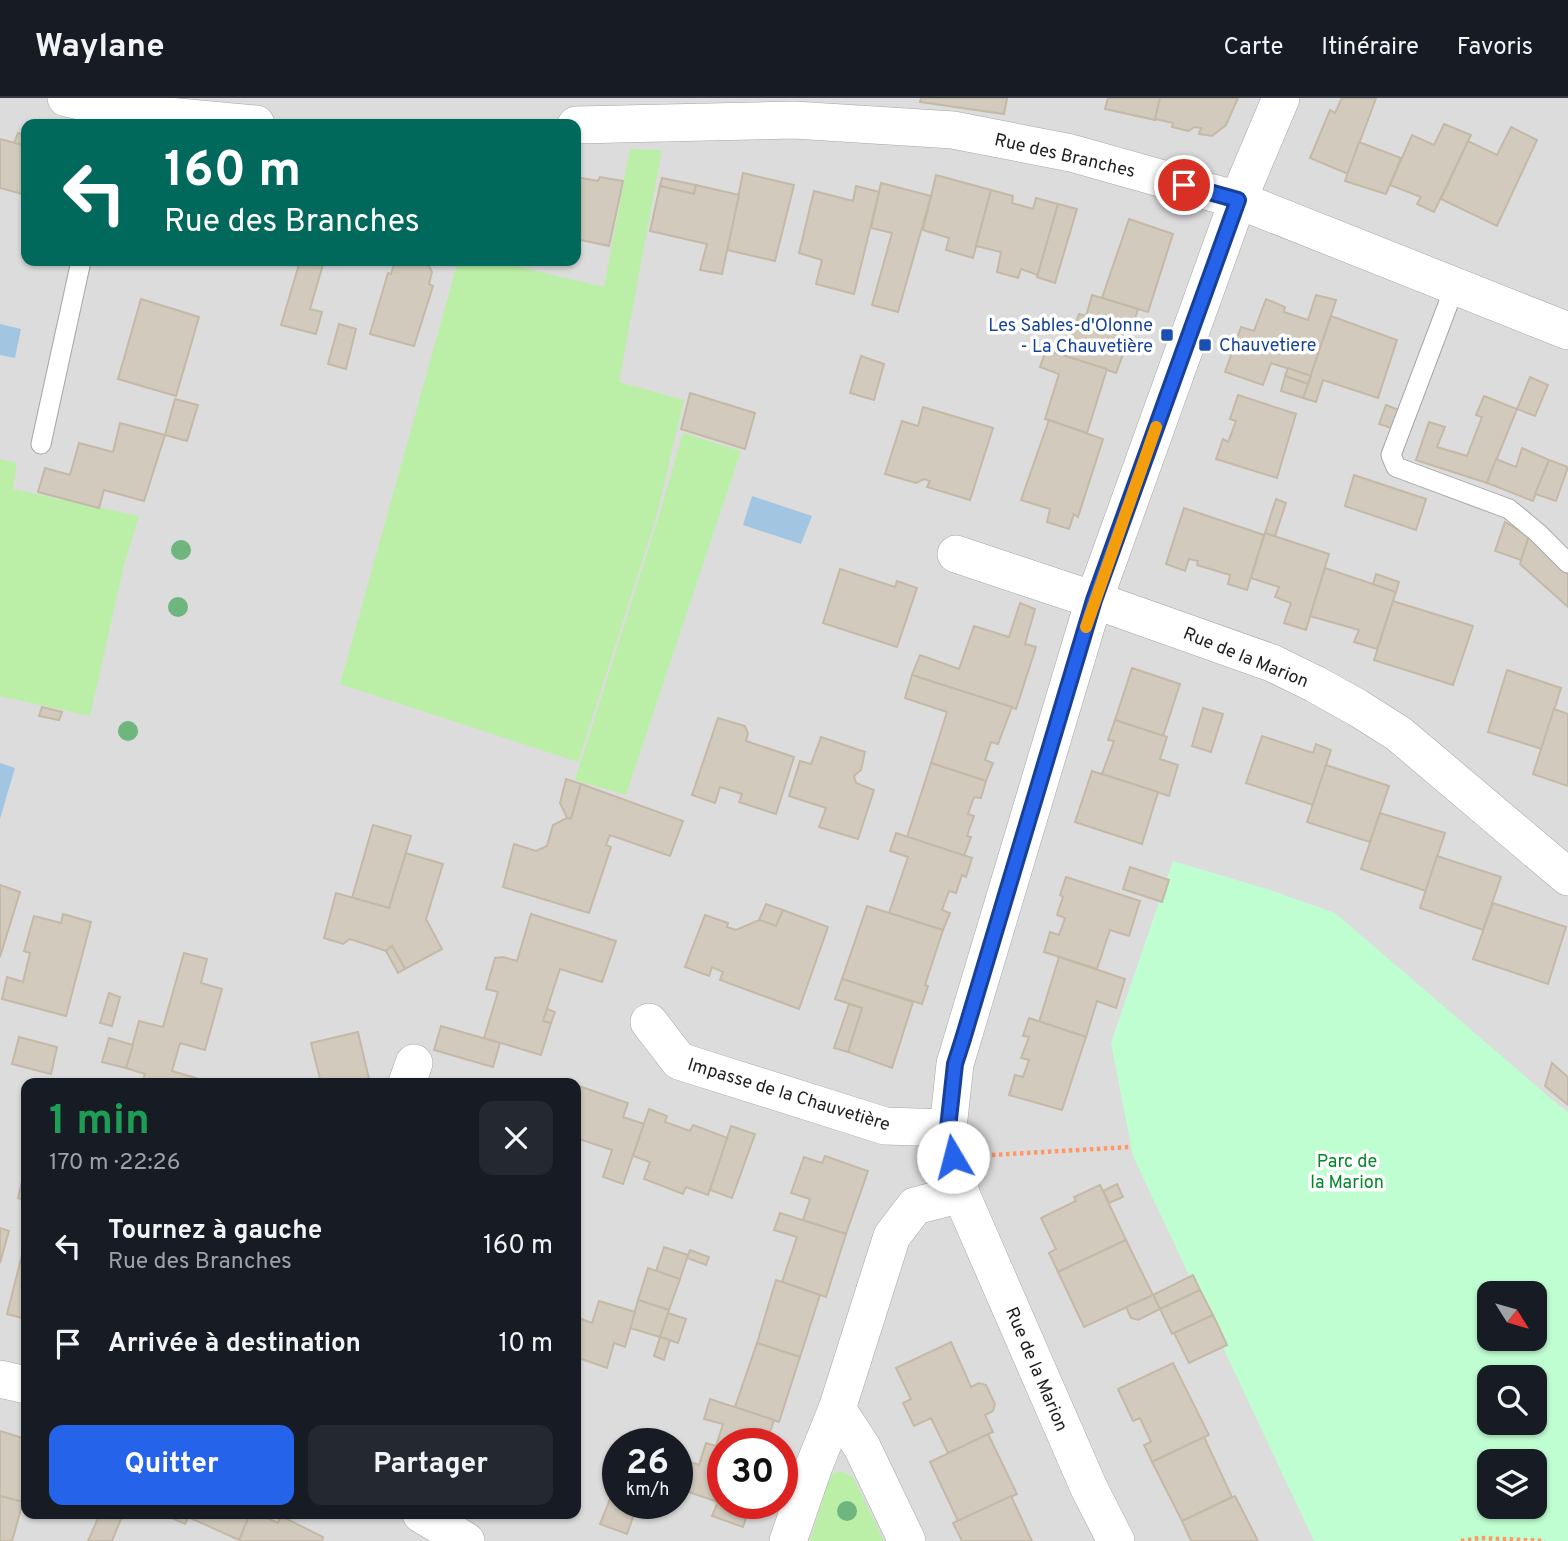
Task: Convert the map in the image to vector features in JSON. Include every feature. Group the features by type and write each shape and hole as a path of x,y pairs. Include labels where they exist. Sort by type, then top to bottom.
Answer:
{"street":[{"path":"66,98 113,116 135,113 201,119"},
{"name":"Rue de la Marion","path":"1116,1541 1089,1488 961,1194 950,1142 955,1064 1094,600 1238,200 1281,98"},
{"name":"Rue des Branches","path":"581,125 794,120 953,130 1071,153 1238,200 1568,331"},
{"name":"Rue de la Marion","path":"956,554 1272,663 1358,708 1399,734 1568,877"},
{"name":"Impasse de la Chauvetière","path":"649,1022 679,1061 885,1126 950,1142"},
{"path":"789,1541 814,1466 837,1409 892,1236 915,1206 961,1194"},
{"path":"0,1379 21,1384"},
{"path":"837,1409 862,1447 907,1541"},
{"path":"429,1519 466,1541"}],"lane":[{"path":"41,444 80,266"},
{"path":"1455,286 1391,455 1396,467 1509,509 1568,563"}],"path":[{"path":"950,1142 1130,1147"},
{"path":"1461,1541 1480,1538 1545,1541"}],"shaded area":[{"path":"0,98 1568,98 1568,1541 0,1541"}],"green space":[{"path":"630,149 662,150 619,382 684,400 656,518 578,762 340,684 457,266 515,266 604,287"},
{"path":"683,433 741,451 626,795 575,780"},
{"path":"0,459 17,463 13,489 139,516 124,565 90,716 0,696"},
{"name":"Parc de la Marion","path":"1173,861 1335,913 1568,1113 1568,1541 1314,1541 1133,1156 1111,1043"},
{"path":"842,1471 853,1477 884,1541 810,1541 828,1482 834,1473"}],"water":[{"path":"0,324 21,329 15,358 0,355"},
{"path":"752,496 812,516 801,544 743,525"},
{"path":"0,763 15,768 0,819"}],"building":[{"path":"921,98 1007,98 1004,114 920,102"},
{"path":"1108,98 1160,98 1155,120 1105,109"},
{"path":"1160,98 1238,98 1226,125 1212,136 1199,134 1201,128 1195,127 1188,131 1172,127 1173,123 1155,119"},
{"path":"1342,98 1376,98 1348,174 1310,158 1330,110 1335,113"},
{"path":"1444,124 1471,135 1434,212 1417,204 1421,197 1390,185 1412,135 1434,145"},
{"path":"1511,127 1537,140 1497,226 1441,199 1468,141 1497,155"},
{"path":"18,133 21,134 21,145 14,143"},
{"path":"0,139 21,145 21,194 0,188"},
{"path":"1359,142 1401,158 1386,194 1345,181"},
{"path":"743,173 794,185 775,261 727,250"},
{"path":"936,175 991,190 973,258 946,250 949,238 923,230"},
{"path":"600,177 623,181 609,246 581,240 581,178 598,181"},
{"path":"662,178 696,185 694,194 660,186"},
{"path":"881,183 931,196 898,312 872,305 892,233 871,228"},
{"path":"696,185 739,195 722,274 700,270 707,244 650,231 660,186 694,194"},
{"path":"856,186 879,192 854,294 816,284 822,260 799,253 814,191 853,201"},
{"path":"991,190 1013,196 1012,203 1033,209 1036,198 1058,204 1038,275 1021,269 1018,278 997,272 1001,252 976,246"},
{"path":"1058,204 1077,209 1055,283 1037,277"},
{"path":"1129,219 1173,234 1148,312 1102,298"},
{"path":"299,266 323,266 310,309 322,312 316,334 281,325"},
{"path":"393,266 429,266 432,272 429,284 433,286 414,346 370,334 388,273 391,274"},
{"path":"1092,295 1138,309 1130,334 1124,332 1118,346 1125,349 1116,373 1065,356 1079,314 1086,316"},
{"path":"1316,295 1336,300 1311,376 1271,363 1263,385 1225,372 1241,327 1254,331 1266,299 1285,307 1284,312 1308,320"},
{"path":"141,299 199,317 176,396 118,379"},
{"path":"1331,316 1397,340 1378,398 1323,380 1316,402 1303,398"},
{"path":"339,324 356,329 346,369 328,364"},
{"path":"1046,350 1107,369 1087,433 1045,419 1059,374 1040,367"},
{"path":"861,356 884,364 874,400 850,393"},
{"path":"1288,368 1311,376 1308,384 1285,376"},
{"path":"1285,376 1308,384 1303,398 1281,391"},
{"path":"1530,377 1548,385 1535,416 1517,409"},
{"path":"690,393 755,413 745,449 681,429"},
{"path":"1238,395 1296,414 1277,478 1216,459 1223,439 1228,442 1236,421 1230,419"},
{"path":"1484,396 1517,409 1487,483 1416,460 1429,422 1445,427 1437,447 1467,456 1482,417 1476,415"},
{"path":"175,399 198,405 187,441 165,435"},
{"path":"1386,405 1402,411 1395,429 1379,424"},
{"path":"923,407 993,428 970,500 927,487 930,481 924,479 916,483 885,474 902,421 918,426"},
{"path":"1049,420 1103,439 1078,517 1074,514 1069,529 1047,522 1050,509 1021,500"},
{"path":"120,423 165,435 144,501 104,490 99,508 38,492 45,468 70,475 79,443 113,452"},
{"path":"1522,448 1549,460 1533,501 1487,483 1496,459 1516,467"},
{"path":"1549,460 1568,467 1556,501 1535,494"},
{"path":"1354,475 1426,499 1416,530 1345,506"},
{"path":"1276,499 1286,503 1275,536 1265,533"},
{"path":"1184,508 1264,535 1247,590 1228,584 1230,575 1197,565 1198,561 1189,559 1185,571 1166,564"},
{"path":"1505,522 1529,536 1521,560 1495,551"},
{"path":"1265,533 1329,554 1306,630 1284,623 1291,603 1275,597 1279,587 1251,578"},
{"path":"1529,536 1568,574 1568,607 1520,564"},
{"path":"1325,568 1396,592 1377,649 1354,642 1359,630 1310,616"},
{"path":"840,569 895,587 897,581 917,588 897,647 823,623"},
{"path":"1376,574 1399,582 1396,592 1373,584"},
{"path":"1393,601 1473,626 1453,685 1374,660"},
{"path":"1020,603 1035,609 1025,644 1036,647 1016,709 912,675 920,655 959,669 974,626 1009,637"},
{"path":"1132,668 1180,684 1163,736 1115,720"},
{"path":"1507,670 1561,688 1542,749 1488,732"},
{"path":"912,675 1012,707 998,744 991,742 985,760 993,763 986,781 931,763 947,712 905,698"},
{"path":"42,707 62,712 59,720 39,716"},
{"path":"1203,708 1223,714 1211,752 1192,746"},
{"path":"1554,709 1568,714 1568,786 1533,774"},
{"path":"718,718 745,726 748,733 746,741 794,757 776,814 739,802 742,794 720,787 715,803 692,795"},
{"path":"1115,720 1167,737 1160,759 1178,765 1169,796 1102,774 1114,741 1108,740"},
{"path":"1262,736 1313,753 1316,744 1331,750 1313,805 1246,783"},
{"path":"821,737 865,752 861,770 854,776 856,783 874,790 858,839 819,827 826,808 789,796 800,761 811,764"},
{"path":"931,763 986,781 981,798 974,797 968,814 974,816 967,836 971,837 964,856 907,837"},
{"path":"1326,765 1389,786 1370,842 1307,822"},
{"path":"1092,771 1158,792 1142,844 1075,822"},
{"path":"566,779 581,784 571,819 567,818 560,803"},
{"path":"581,784 683,821 670,856 610,835 606,845 611,847 589,913 503,887 514,844 536,851 547,846 553,825 567,818 571,819"},
{"path":"1380,813 1445,833 1426,891 1361,869"},
{"path":"373,825 411,836 389,908 352,898"},
{"path":"896,833 972,858 966,877 962,875 956,893 949,891 942,910 950,913 943,930 889,913 908,857 890,851"},
{"path":"406,853 443,864 426,919 442,949 405,969 392,946 386,951 350,939 343,944 324,938 336,893 389,908"},
{"path":"1437,856 1501,877 1483,930 1420,908"},
{"path":"1130,867 1169,880 1162,902 1123,889"},
{"path":"1066,877 1140,901 1129,936 1110,930 1097,969 1044,952 1050,932 1059,935 1065,918 1057,915"},
{"path":"0,885 20,892 0,957"},
{"path":"1493,903 1566,927 1548,984 1473,959"},
{"path":"766,904 783,910 776,926 759,920"},
{"path":"867,906 943,930 925,985 928,986 922,1004 842,979"},
{"path":"783,910 828,927 799,1009 720,980 723,972 712,967 709,976 685,967 705,915 728,923 727,927 736,930 759,920 776,926"},
{"path":"63,914 91,922 66,1016 2,999 7,977 23,982 30,953 24,951 34,916 61,923"},
{"path":"531,914 616,941 602,982 560,969 543,1021 551,1023 541,1055 484,1038 498,992 486,989 495,958 517,961"},
{"path":"392,946 405,969 398,973 386,951"},
{"path":"184,953 207,959 201,983 222,989 205,1050 180,1043 172,1071 196,1078 144,1078 145,1074 126,1068 139,1021 163,1027"},
{"path":"1059,957 1125,979 1116,1008 1097,1001 1086,1037 1039,1022"},
{"path":"842,979 913,1002 892,1068 848,1052 862,1008 835,999"},
{"path":"109,993 120,997 112,1026 100,1023"},
{"path":"849,1004 862,1008 848,1052 834,1048"},
{"path":"547,1009 555,1012 551,1023 543,1021"},
{"path":"1029,1018 1086,1037 1062,1110 1009,1095 1015,1075 1023,1077 1029,1060 1021,1058 1029,1037 1023,1036"},
{"path":"441,1026 500,1043 493,1067 434,1050"},
{"path":"358,1032 369,1078 320,1078 311,1043"},
{"path":"19,1037 57,1047 51,1074 12,1064"},
{"path":"109,1038 133,1045 126,1068 102,1062"},
{"path":"1552,1063 1568,1077 1568,1105 1545,1086"},
{"path":"581,1087 628,1103 623,1117 644,1124 623,1184 603,1177 612,1150 581,1140"},
{"path":"649,1109 667,1116 665,1122 690,1131 693,1125 728,1138 708,1195 686,1187 683,1194 644,1179 650,1162 633,1156"},
{"path":"731,1126 755,1134 732,1198 710,1190"},
{"path":"825,1156 868,1171 846,1234 803,1220 810,1199 791,1193 804,1157 822,1163"},
{"path":"1117,1184 1123,1197 1109,1203 1103,1191"},
{"path":"1100,1185 1126,1240 1058,1272 1049,1253 1056,1249 1041,1218 1076,1201 1074,1197"},
{"path":"780,1213 846,1234 826,1297 782,1282 797,1237 774,1230"},
{"path":"0,1228 9,1231 0,1263"},
{"path":"1126,1240 1153,1295 1084,1327 1058,1272"},
{"path":"664,1247 688,1255 680,1279 656,1271"},
{"path":"690,1250 709,1257 706,1265 687,1258"},
{"path":"21,1259 21,1318 7,1314"},
{"path":"648,1268 680,1279 669,1310 638,1300"},
{"path":"1193,1275 1200,1290 1160,1309 1153,1295"},
{"path":"776,1280 820,1295 800,1357 757,1343"},
{"path":"1200,1290 1213,1315 1172,1334 1160,1309"},
{"path":"1153,1295 1160,1309 1138,1320 1131,1318 1126,1307"},
{"path":"638,1300 669,1310 660,1337 630,1328"},
{"path":"599,1301 635,1312 625,1347 614,1343 607,1368 581,1359 581,1319 592,1323"},
{"path":"668,1313 686,1319 678,1343 660,1337"},
{"path":"1213,1315 1227,1345 1189,1363 1174,1333"},
{"path":"660,1337 670,1340 664,1360 654,1356"},
{"path":"951,1342 971,1387 979,1383 986,1385 995,1404 993,1411 985,1415 993,1432 948,1453 931,1418 914,1426 903,1403 911,1399 896,1368"},
{"path":"757,1343 800,1357 779,1422 735,1407"},
{"path":"1173,1363 1209,1435 1152,1462 1144,1445 1151,1442 1140,1418 1133,1421 1118,1389"},
{"path":"710,1399 774,1420 771,1428 722,1428 723,1424 704,1419"},
{"path":"0,1431 21,1437 21,1502 0,1496"},
{"path":"988,1434 1017,1494 958,1521 930,1462"},
{"path":"1204,1437 1232,1497 1182,1521 1152,1462"},
{"path":"706,1443 707,1498 693,1493 693,1463 699,1465"},
{"path":"0,1496 21,1501 21,1509 12,1541 0,1541"},
{"path":"1011,1496 1032,1541 962,1541 953,1523"},
{"path":"1235,1496 1258,1541 1191,1541 1182,1521"},
{"path":"98,1519 121,1519 112,1541 88,1541"},
{"path":"174,1519 188,1519 185,1524"},
{"path":"192,1519 248,1519 239,1540"},
{"path":"248,1519 269,1519 278,1523 280,1519 287,1519 323,1537 322,1541 239,1541"},
{"path":"602,1519 632,1519 627,1534 600,1524"},
{"path":"720,1519 746,1519 743,1527"}],"slow traffic":[{"path":"1086,627 1156,427"}],"place":[{"name":"Les Sables-d'Olonne - La Chauvetière","path":"1167,335"},
{"name":"Chauvetiere","path":"1205,345"}],"route":[{"path":"953,1157 948,1128 955,1064 1094,600 1238,200 1184,185"}]}
